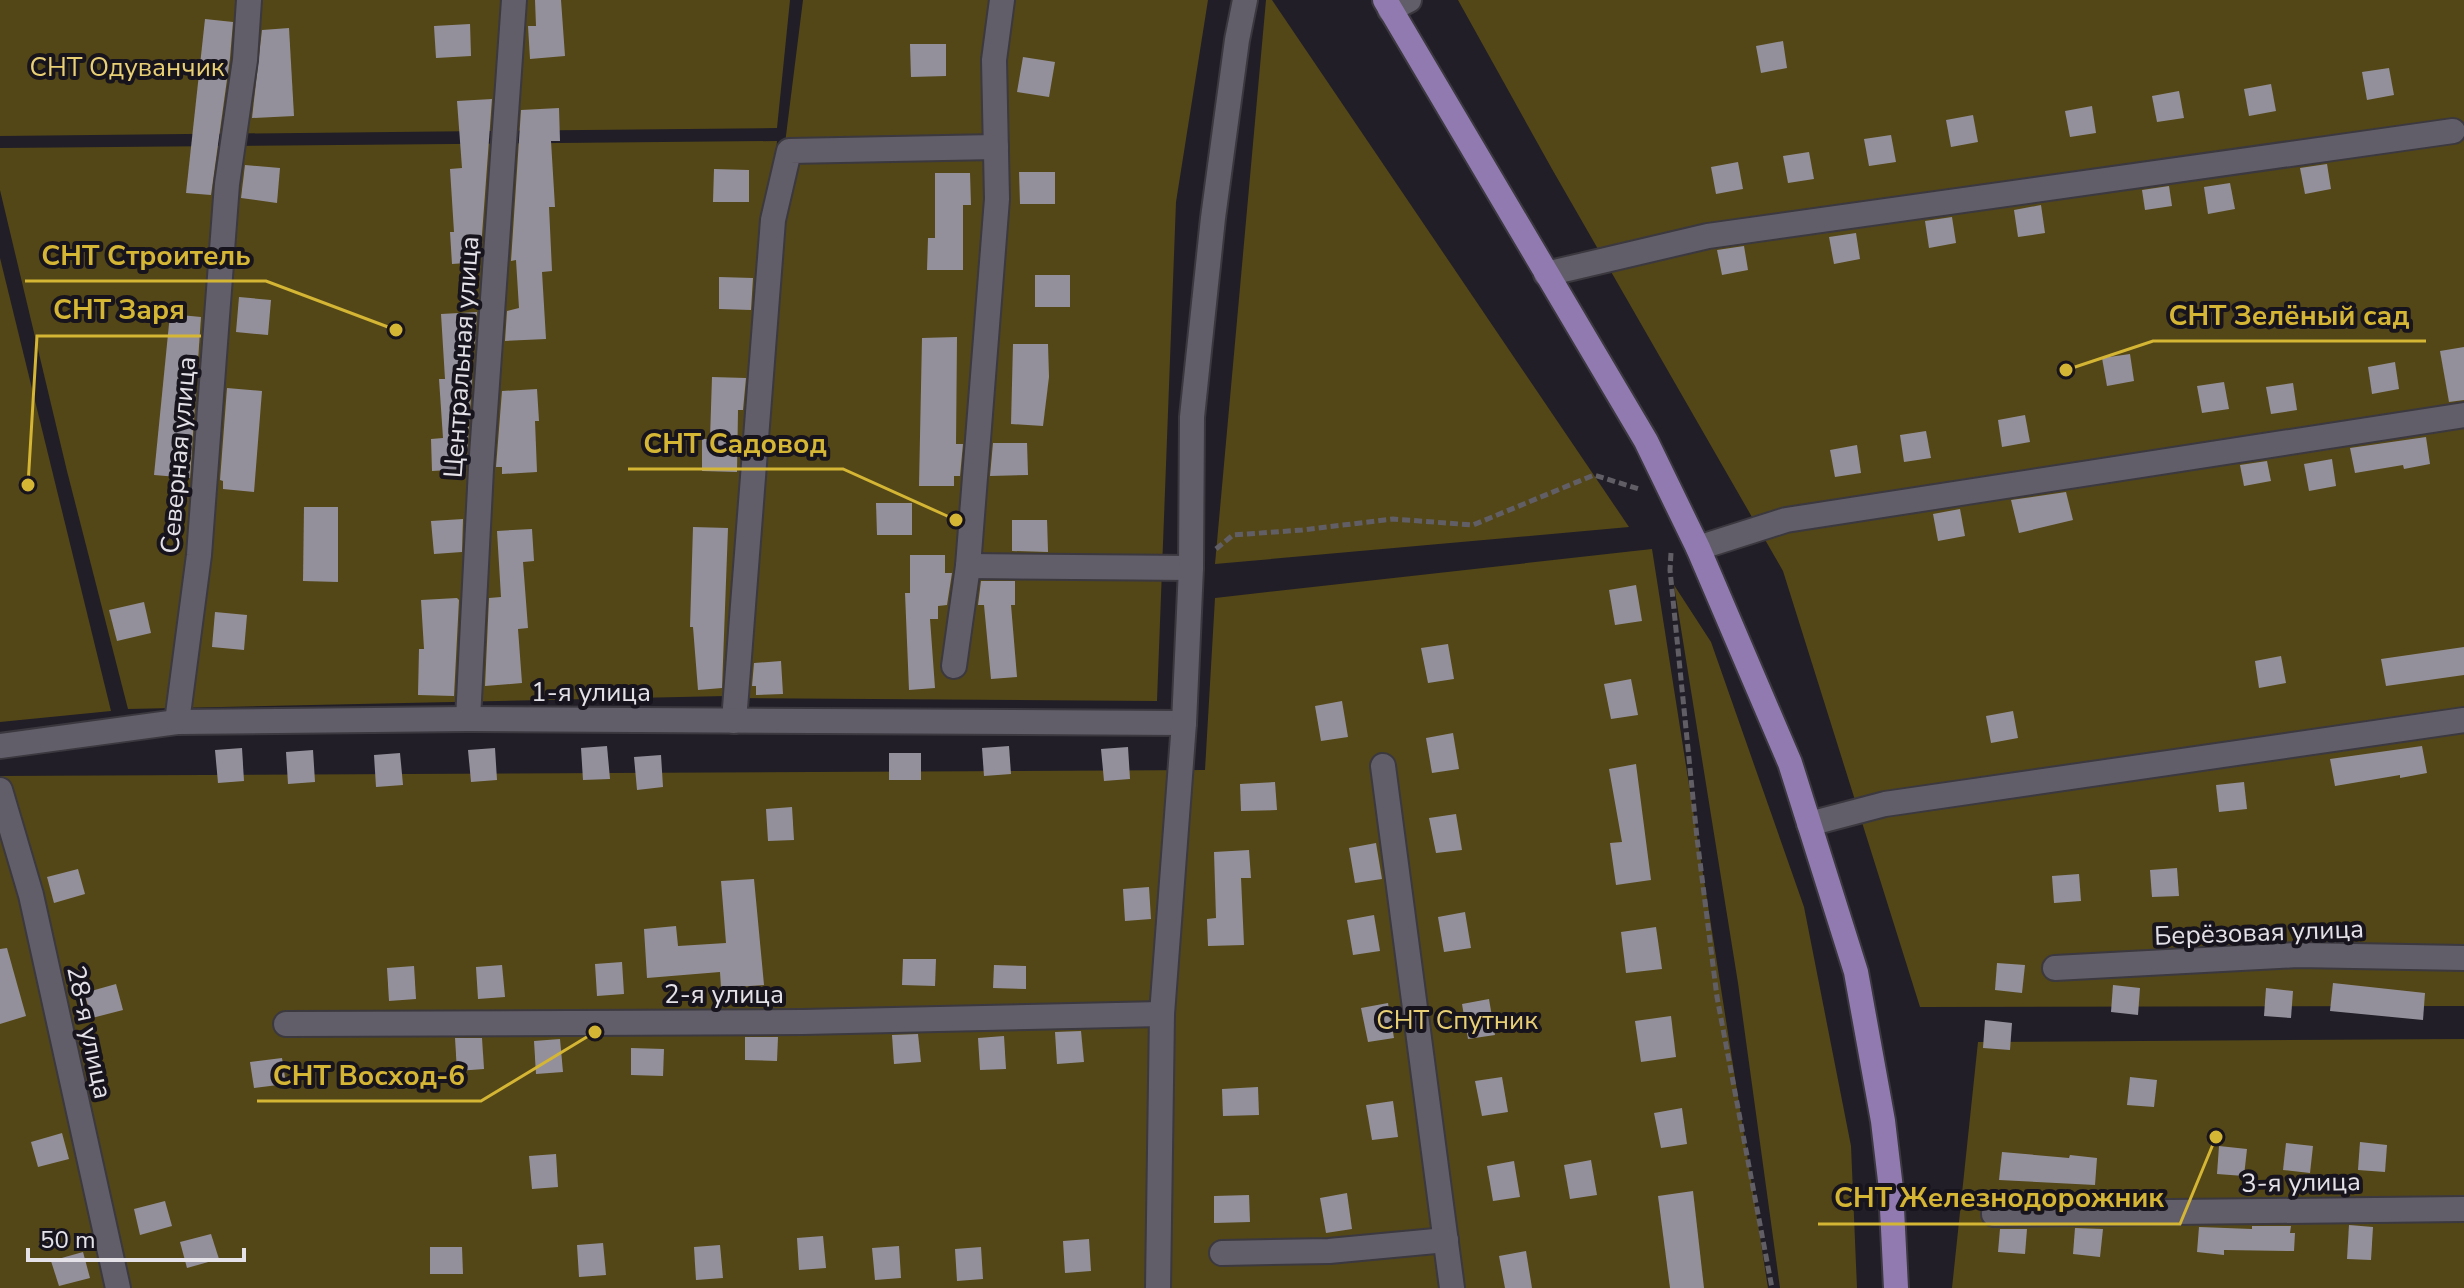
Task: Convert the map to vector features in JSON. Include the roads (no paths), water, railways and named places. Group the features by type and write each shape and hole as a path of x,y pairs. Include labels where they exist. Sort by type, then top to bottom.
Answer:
{"main road":[{"path":"1394,3 1546,274 1646,441 1698,548 1790,763 1856,972 1891,1189 1896,1288"}],"street":[{"name":"Северная улица","path":"177,722 199,555 227,184 245,60 249,0"},
{"name":"Центральная улица","path":"468,719 481,469 514,0"},
{"path":"954,666 968,566 997,199 994,60 1002,0"},
{"path":"1158,1288 1162,1014 1184,723 1191,568 1192,417 1213,218 1245,0"},
{"path":"1546,274 1708,236 2453,131"},
{"path":"734,721 773,220 789,151 996,147"},
{"path":"1698,548 1786,520 2464,415"},
{"path":"968,566 1191,568"},
{"name":"1-я улица","path":"0,746 177,722 468,719 1184,723"},
{"path":"1809,824 1885,804 2464,720"},
{"path":"1383,766 1452,1288"},
{"name":"28-я улица","path":"0,790 31,895 118,1288"},
{"name":"Берёзовая улица","path":"2055,968 2298,955 2464,958"},
{"name":"2-я улица","path":"286,1024 803,1022 1162,1014"},
{"name":"3-я улица","path":"1994,1214 2464,1209"},
{"path":"1222,1253 1329,1251 1446,1240"}],"place":[{"name":"СНТ Строитель","path":"396,330"},
{"name":"СНТ Зелёный сад","path":"2066,370"},
{"name":"СНТ Заря","path":"28,485"},
{"name":"СНТ Садовод","path":"956,520"},
{"name":"СНТ Восход-6","path":"595,1032"},
{"name":"СНТ Железнодорожник","path":"2216,1137"}],"park label":[{"name":"СНТ Одуванчик","path":"127,67"},
{"name":"СНТ Спутник","path":"1457,1020"}]}
